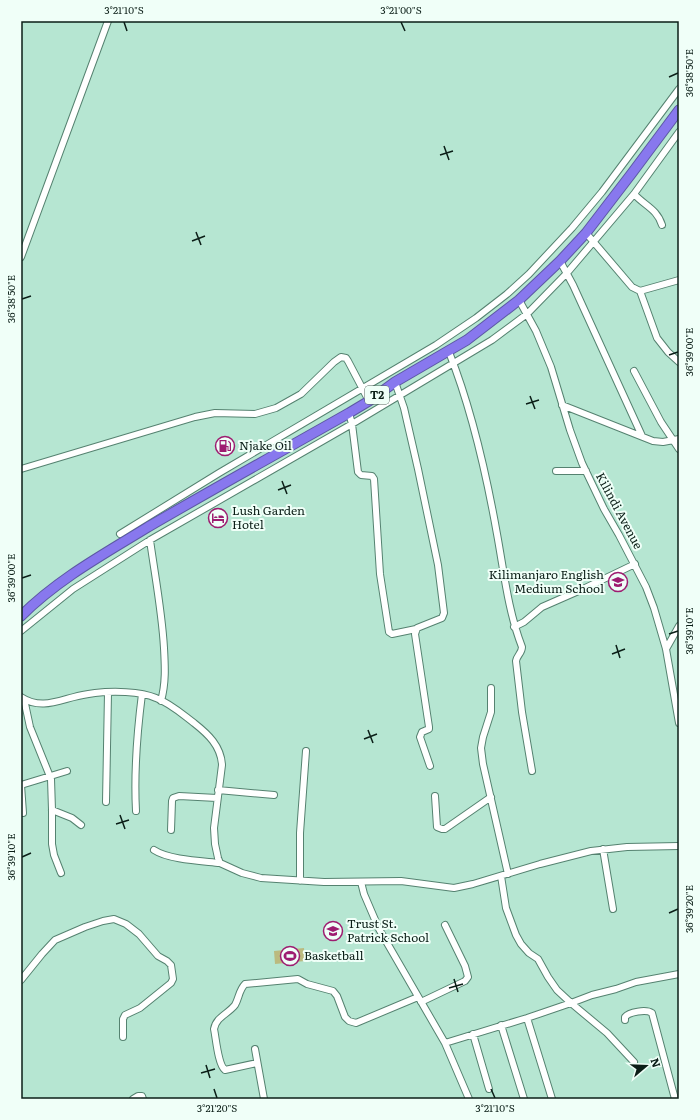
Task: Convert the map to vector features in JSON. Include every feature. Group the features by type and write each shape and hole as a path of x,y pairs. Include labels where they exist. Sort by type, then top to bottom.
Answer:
{"highway":[{"name":"T2","path":"21,616 54,587 92,561 224,483 349,413 369,401 395,382 449,352 467,340 519,300 560,261 586,233 679,110"}],"street":[{"path":"21,257 108,21"},
{"path":"120,534 219,473 436,345 476,318 517,285 572,228 602,192 679,89"},
{"path":"21,631 72,590 150,540 400,396 492,340 526,314 567,273 634,194 679,132"},
{"path":"634,194 654,210 662,225"},
{"path":"586,233 632,287 640,291 679,280"},
{"path":"560,261 567,273 642,436"},
{"path":"640,291 657,338 668,352 679,362"},
{"name":"Kilindi Avenue","path":"519,300 536,331 551,367 575,446 604,509 635,564 654,608 666,649 679,723"},
{"path":"449,352 460,380 482,458 514,627 522,648 516,661 522,712 532,771"},
{"path":"21,469 195,417 215,413 255,414 269,411 301,394 340,358 346,358 361,389 369,401"},
{"path":"634,371 672,440 679,449"},
{"path":"349,413 352,424 358,472 361,475 372,476 374,479 380,574 389,632 392,634 416,629 420,626 442,618 444,613 438,565 412,441 395,382"},
{"path":"562,405 652,441 663,442 679,439"},
{"path":"556,471 586,471"},
{"path":"150,540 162,621 166,673 165,688 162,700"},
{"path":"514,627 524,622 542,607 583,590 635,564"},
{"path":"666,649 679,626"},
{"path":"416,629 420,674 429,727 422,732 420,737 430,766"},
{"path":"491,688 491,712 482,737 481,748 483,764 508,874"},
{"path":"106,802 108,692"},
{"path":"23,698 44,705 80,696 108,692 142,694 162,700 201,728 217,745 222,760 214,828 214,844 220,863"},
{"path":"136,811 138,732 142,694"},
{"path":"23,698 30,727 50,777 52,848 61,873"},
{"path":"300,881 300,833 306,751"},
{"path":"23,813 21,785 67,771"},
{"path":"218,790 274,795"},
{"path":"435,796 437,827 442,829 445,829 491,797"},
{"path":"171,830 172,800 174,797 217,798"},
{"path":"52,810 72,818 81,826"},
{"path":"154,850 164,855 220,863 255,877 300,881 401,881 454,888 473,884 571,855 603,849 679,846"},
{"path":"603,849 613,909"},
{"path":"501,876 506,908 518,940 529,953 538,959 557,990 607,1033 634,1062"},
{"path":"361,882 364,894 379,929 445,1042 469,1099"},
{"path":"21,980 55,940 103,921 114,919 126,924 139,934 158,956 167,960 171,964 173,979 171,983 140,1008 125,1015 123,1019 123,1038"},
{"path":"257,1063 224,1070 219,1061 214,1029 215,1024 220,1018 235,1005 240,991 245,984 298,979 307,984 333,991 336,993 345,1017 356,1023 420,1000 465,981 468,977 465,966 445,926"},
{"path":"445,1042 527,1018 592,995 636,982 679,974"},
{"path":"625,1020 624,1017 628,1014 649,1011 652,1013 675,1099"},
{"path":"527,1018 552,1099"},
{"path":"502,1025 524,1099"},
{"path":"473,1034 489,1089"},
{"path":"255,1049 264,1099"},
{"path":"133,1099 142,1096 143,1099"}],"shaded area":[{"name":"Basketball","path":"304,948 305,961 275,964 274,951"}],"place":[{"name":"Njake Oil","path":"225,446"},
{"name":"Lush Garden Hotel","path":"218,518"},
{"name":"Kilimanjaro English Medium School","path":"618,582"},
{"name":"Trust St. Patrick School","path":"333,931"},
{"name":"Basketball","path":"290,956"}]}
